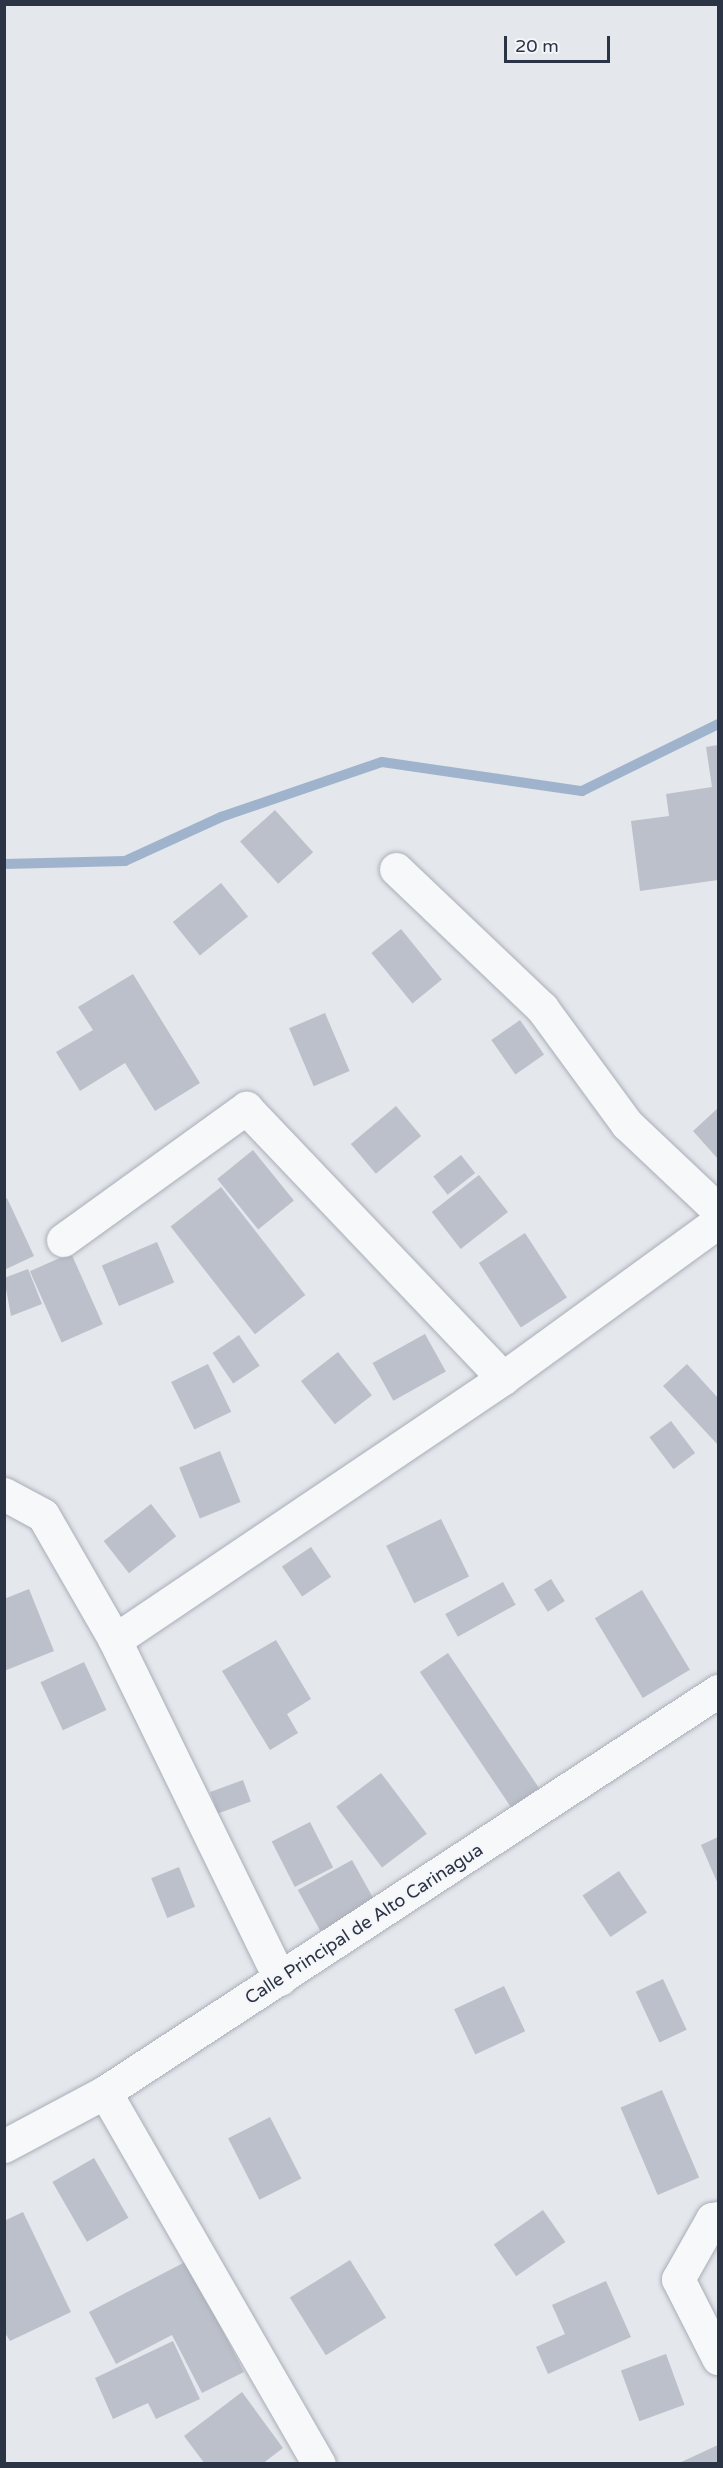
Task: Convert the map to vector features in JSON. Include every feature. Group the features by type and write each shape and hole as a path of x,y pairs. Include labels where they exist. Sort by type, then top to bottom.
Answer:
{"street":[{"path":"396,869 542,1008 627,1124 718,1210"},
{"path":"63,1240 246,1108 503,1378"},
{"path":"115,1640 503,1378 718,1222"},
{"path":"4,1494 43,1515 115,1640 280,1979"},
{"name":"Calle Principal de Alto Carinagua","path":"4,2146 105,2092 718,1691"},
{"path":"105,2092 319,2463"},
{"path":"718,2218 712,2219 678,2279 718,2358"}],"building":[{"path":"718,745 718,880 640,891 631,821 669,816 666,794 712,787 706,747"},
{"path":"275,810 313,852 278,884 240,841"},
{"path":"221,883 248,916 200,955 173,922"},
{"path":"401,929 442,980 412,1003 371,953"},
{"path":"133,974 200,1083 155,1111 125,1063 80,1091 56,1052 93,1030 78,1007"},
{"path":"325,1013 350,1071 314,1086 289,1028"},
{"path":"520,1020 544,1054 515,1074 491,1040"},
{"path":"396,1106 421,1136 376,1174 351,1144"},
{"path":"718,1108 718,1159 693,1131"},
{"path":"253,1150 294,1201 258,1229 217,1179"},
{"path":"461,1155 475,1173 448,1195 433,1177"},
{"path":"479,1175 508,1212 461,1249 432,1212"},
{"path":"221,1187 305,1295 255,1334 171,1226"},
{"path":"7,1198 34,1256 4,1270 4,1200"},
{"path":"525,1233 567,1298 521,1328 479,1263"},
{"path":"157,1242 174,1283 119,1306 102,1265"},
{"path":"71,1253 103,1324 62,1343 30,1271"},
{"path":"28,1269 42,1304 11,1316 4,1278"},
{"path":"425,1334 446,1372 393,1401 373,1363"},
{"path":"239,1335 260,1366 233,1384 212,1353"},
{"path":"338,1352 372,1395 335,1424 301,1381"},
{"path":"208,1364 231,1412 194,1430 171,1382"},
{"path":"687,1364 718,1398 718,1445 663,1386"},
{"path":"671,1421 695,1453 674,1469 649,1437"},
{"path":"220,1451 241,1502 200,1518 179,1467"},
{"path":"151,1504 176,1536 129,1573 104,1541"},
{"path":"441,1519 469,1577 414,1603 386,1546"},
{"path":"311,1547 331,1577 302,1596 282,1567"},
{"path":"551,1579 565,1601 548,1612 534,1590"},
{"path":"503,1582 516,1605 458,1637 445,1614"},
{"path":"29,1589 54,1651 4,1671 4,1599"},
{"path":"642,1590 690,1670 643,1698 595,1618"},
{"path":"276,1640 311,1699 287,1714 298,1733 270,1750 222,1671"},
{"path":"448,1653 539,1788 511,1807 420,1672"},
{"path":"84,1662 106,1710 63,1730 40,1682"},
{"path":"381,1773 427,1834 382,1867 336,1807"},
{"path":"243,1780 251,1802 218,1814 210,1792"},
{"path":"310,1822 333,1867 295,1887 272,1842"},
{"path":"718,1837 718,1884 701,1845"},
{"path":"352,1860 375,1901 321,1931 298,1890"},
{"path":"179,1867 195,1907 167,1918 151,1878"},
{"path":"619,1871 647,1912 610,1937 583,1896"},
{"path":"663,1979 687,2030 659,2042 636,1992"},
{"path":"504,1986 525,2031 475,2055 454,2009"},
{"path":"662,2090 699,2177 658,2195 621,2108"},
{"path":"270,2117 301,2178 259,2200 228,2138"},
{"path":"94,2158 128,2218 87,2242 52,2182"},
{"path":"543,2210 565,2242 516,2276 494,2244"},
{"path":"23,2212 71,2312 10,2341 4,2331 4,2221"},
{"path":"350,2260 386,2318 326,2355 290,2298"},
{"path":"187,2261 244,2372 202,2393 172,2335 116,2364 89,2312"},
{"path":"606,2281 631,2337 548,2374 536,2347 565,2334 552,2305"},
{"path":"173,2341 200,2399 156,2419 148,2403 113,2419 95,2378"},
{"path":"666,2354 684,2405 639,2421 621,2370"},
{"path":"242,2392 283,2448 262,2464 205,2464 184,2436"},
{"path":"718,2445 718,2464 677,2464"}],"waterway":[{"path":"4,864 125,861 221,817 382,762 582,791 718,724"}]}
